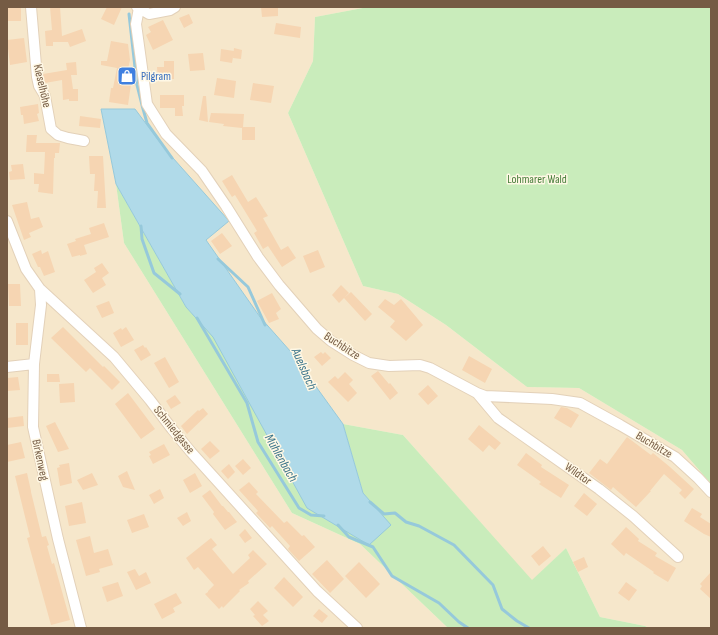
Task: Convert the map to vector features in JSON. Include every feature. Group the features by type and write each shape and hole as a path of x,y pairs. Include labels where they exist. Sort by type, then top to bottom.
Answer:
{"street":[{"name":"Kieselhöhe","path":"31,7 37,77 39,86 45,96 51,129 58,135 84,142"},
{"path":"138,8 149,14 170,10 175,7"},
{"name":"Buchbitze","path":"138,8 136,24 147,104 166,134 202,172 226,206 258,257 279,285 317,329 331,342 369,363 389,366 420,365 430,368 485,396 552,399 580,402 675,457 711,492"},
{"name":"Schmiedgasse","path":"7,221 26,269 40,288 114,357 196,458 317,591 357,628"},
{"name":"Birkenweg","path":"40,288 41,305 34,364 34,427 58,539 81,628"},
{"path":"7,367 34,364"},
{"name":"Wildtor","path":"477,393 498,418 599,489 633,516 678,557"}],"shaded area":[{"path":"7,7 368,7 315,17 313,61 288,113 363,286 398,294 446,325 527,387 579,388 682,450 711,484 711,628 649,628 600,617 566,548 532,581 403,435 343,424 291,352 260,317 206,240 229,221 165,149 135,109 101,109 116,184 124,243 292,513 360,544 448,628 7,628"}],"green space":[{"name":"Lohmarer Wald","path":"368,7 711,7 711,484 682,450 579,388 527,387 446,325 398,294 363,286 288,113 313,61 315,17"},
{"path":"116,184 186,307 390,525 363,493 343,424 403,435 532,580 566,548 600,617 649,628 448,628 360,544 292,513 124,243"}],"water":[{"path":"101,109 135,109 165,149 229,221 206,240 260,317 291,352 343,424 363,493 391,525 369,545 307,508 213,337 186,307 116,184"}],"building":[{"path":"50,7 60,7 62,36 82,29 86,41 70,47 68,42 53,42 53,46 46,46 45,31 52,30"},
{"path":"107,7 122,7 114,25 101,19"},
{"path":"261,7 278,7 278,16 262,17"},
{"path":"7,8 21,8 21,21 7,21"},
{"path":"189,14 193,23 184,28 179,18"},
{"path":"163,20 173,40 153,50 146,35 151,32 148,27"},
{"path":"276,23 301,27 300,38 274,34"},
{"path":"24,38 27,62 10,65 7,40"},
{"path":"111,41 128,44 130,60 128,69 131,70 128,84 131,84 128,105 109,102 111,88 113,88 117,68 101,65 101,61 107,61"},
{"path":"234,48 242,50 241,59 233,58"},
{"path":"221,49 234,51 232,63 220,61"},
{"path":"203,53 205,70 190,71 188,54"},
{"path":"164,61 174,61 174,79 158,79 157,67 164,67"},
{"path":"76,62 77,75 71,75 73,89 78,89 78,101 69,101 69,99 63,100 62,80 45,83 43,74 67,70 66,63"},
{"path":"217,78 236,81 234,98 214,95"},
{"path":"253,83 274,86 271,103 250,100"},
{"path":"160,95 184,95 184,106 182,106 183,116 175,116 175,108 160,108"},
{"path":"203,96 206,96 208,122 199,120"},
{"path":"38,104 39,113 37,114 39,121 24,124 20,107"},
{"path":"211,113 244,114 243,127 255,127 255,140 242,140 242,128 223,126 224,124 209,122"},
{"path":"80,116 101,119 100,128 79,126"},
{"path":"27,135 37,135 36,143 60,143 59,153 55,153 54,158 53,194 38,192 39,184 34,184 34,173 44,174 45,152 26,152"},
{"path":"89,156 103,156 106,208 97,208 98,191 94,191 95,174 90,174"},
{"path":"23,164 25,179 10,180 9,172 12,171 11,165"},
{"path":"232,175 248,202 256,197 268,216 263,218 281,250 288,246 296,258 282,267 268,246 263,249 254,233 257,231 235,195 232,197 222,181"},
{"path":"27,202 31,219 39,217 43,227 29,233 31,237 24,240 12,205"},
{"path":"104,223 109,237 84,245 87,254 72,257 67,244 76,241 75,239 91,234 89,228"},
{"path":"222,233 232,246 220,254 211,241"},
{"path":"41,250 42,254 48,251 55,272 44,276 32,254"},
{"path":"318,250 325,267 310,273 303,256"},
{"path":"102,263 109,273 102,278 106,285 93,293 84,280 96,272 94,268"},
{"path":"8,284 20,284 21,306 9,306"},
{"path":"341,285 349,293 339,303 332,295"},
{"path":"351,292 372,314 365,321 344,298"},
{"path":"272,293 281,309 276,313 279,319 269,323 257,301"},
{"path":"385,299 394,305 401,299 423,325 406,341 390,327 395,321 378,307"},
{"path":"109,301 114,313 102,318 96,306"},
{"path":"16,323 28,323 28,345 16,345"},
{"path":"63,327 120,382 112,390 90,368 86,372 51,338"},
{"path":"126,327 134,340 121,347 113,333"},
{"path":"143,345 151,355 141,361 134,350"},
{"path":"321,352 323,354 325,352 331,358 322,366 314,357"},
{"path":"469,356 492,369 485,383 462,370"},
{"path":"165,357 179,382 169,388 154,363"},
{"path":"378,371 398,393 390,400 371,376"},
{"path":"345,372 353,380 349,384 357,393 348,402 328,382 335,376 338,379"},
{"path":"47,374 59,374 60,382 47,382"},
{"path":"18,377 20,390 7,391 7,378"},
{"path":"74,383 75,402 60,403 59,384"},
{"path":"428,385 438,396 428,405 418,394"},
{"path":"128,393 155,429 141,439 115,404"},
{"path":"175,395 181,403 171,409 166,401"},
{"path":"561,407 567,408 579,415 571,428 554,418"},
{"path":"203,408 208,414 187,434 181,426 198,410 199,411"},
{"path":"23,416 24,426 7,428 7,418"},
{"path":"55,422 69,449 58,452 46,426"},
{"path":"479,425 501,443 495,450 489,445 483,452 468,439"},
{"path":"627,437 651,455 653,453 694,489 685,499 679,493 682,490 664,474 636,507 613,487 611,490 589,473 600,459 607,464"},
{"path":"210,441 220,451 210,459 201,449"},
{"path":"21,442 25,458 7,462 7,445"},
{"path":"164,444 170,455 153,464 149,456 151,455 149,452"},
{"path":"526,453 542,465 541,467 569,485 561,498 539,484 541,482 517,465"},
{"path":"243,459 251,468 243,475 235,466"},
{"path":"69,463 72,483 60,486 57,468 60,467 59,465"},
{"path":"229,464 235,472 228,479 221,471"},
{"path":"127,471 135,490 123,487 118,476"},
{"path":"27,473 42,537 46,536 52,564 54,563 70,620 51,625 27,538 30,537 15,476"},
{"path":"92,473 98,485 83,490 77,480"},
{"path":"195,473 202,486 190,493 183,480"},
{"path":"249,482 258,492 256,494 284,523 287,521 302,536 304,535 315,547 299,561 288,549 290,546 272,526 270,528 256,513 258,511 239,490"},
{"path":"160,489 164,498 154,504 149,495"},
{"path":"210,490 237,522 225,530 202,496"},
{"path":"584,493 597,504 587,516 574,506"},
{"path":"82,502 86,523 69,526 65,506"},
{"path":"692,508 702,514 700,517 711,524 711,537 684,521"},
{"path":"187,512 191,521 183,526 177,518"},
{"path":"144,514 149,527 132,533 127,520"},
{"path":"626,527 639,539 638,541 657,553 655,556 676,568 668,582 626,553 624,556 611,544"},
{"path":"245,529 252,538 245,543 239,535"},
{"path":"90,536 94,553 108,549 113,565 99,569 100,572 86,576 76,540"},
{"path":"211,538 217,545 212,549 233,574 250,558 248,555 253,550 267,564 248,581 249,583 239,590 240,591 223,608 222,606 219,609 205,594 214,585 198,567 194,570 186,558"},
{"path":"543,546 551,556 539,566 531,556"},
{"path":"584,557 588,567 578,572 573,562"},
{"path":"327,560 344,579 330,593 312,574"},
{"path":"359,562 380,584 366,598 345,576"},
{"path":"135,569 139,576 146,572 151,583 136,590 127,572"},
{"path":"711,572 711,599 700,589 702,586 700,584"},
{"path":"284,577 303,597 293,607 274,588"},
{"path":"118,582 123,596 107,602 102,587"},
{"path":"626,582 637,590 629,601 618,593"},
{"path":"176,593 182,603 173,608 175,612 162,619 154,604"},
{"path":"258,601 268,611 263,615 269,621 262,626 253,616 255,615 250,609"},
{"path":"319,609 328,616 322,623 313,616"}],"waterway":[{"name":"Auelsbach","path":"129,14 137,85 147,123 172,158"},
{"name":"Mühlenbach","path":"141,226 142,239 154,273 180,294"},
{"name":"Auelsbach","path":"218,259 248,287 265,325"},
{"name":"Mühlenbach","path":"197,318 247,403 258,442 299,508 311,515 324,516"},
{"name":"Auelsbach","path":"370,502 384,514 395,513 406,522 419,526 454,545 493,585 502,609 529,628"},
{"name":"Mühlenbach","path":"338,525 349,537 373,547 392,576 439,603 459,622 468,628"}],"place":[{"name":"Pilgram","path":"127,76"}]}
